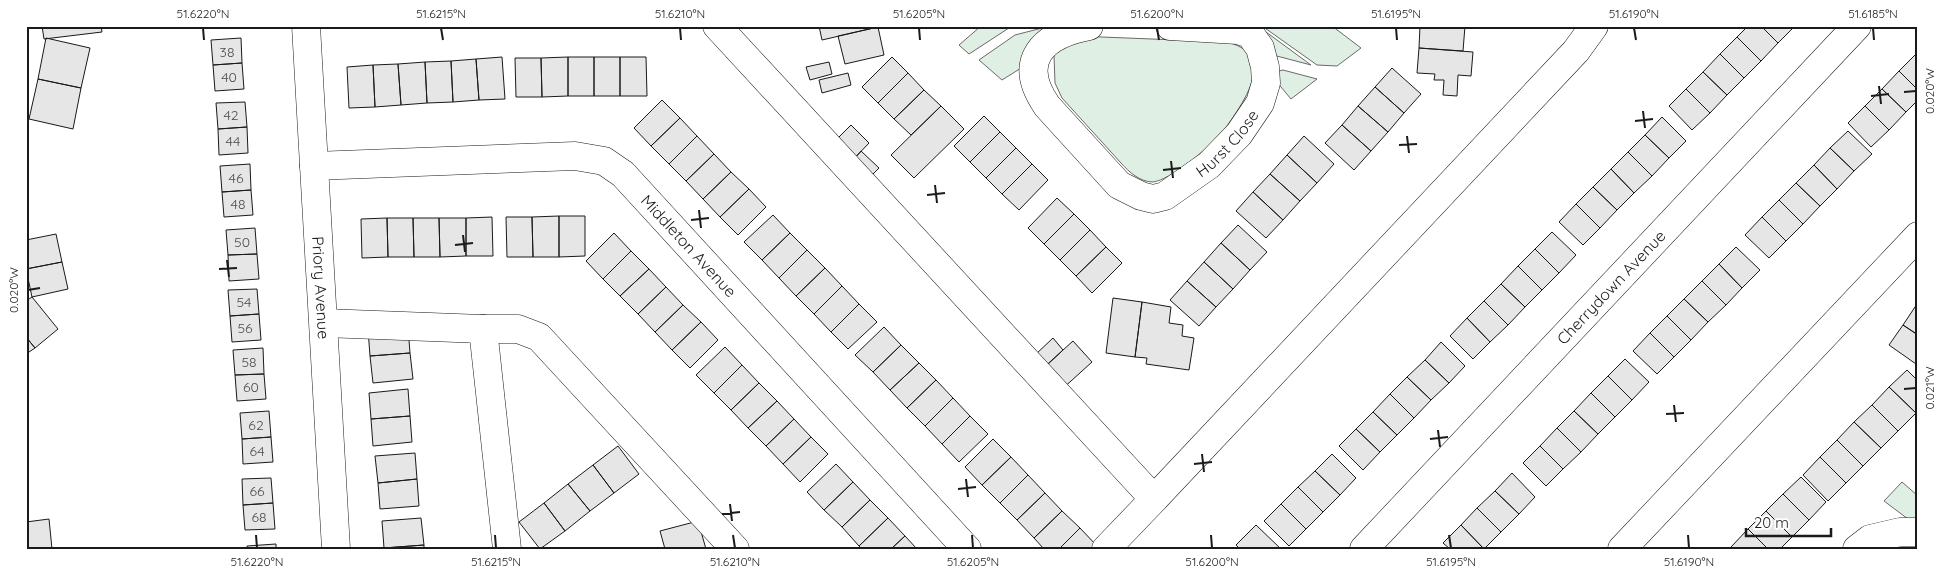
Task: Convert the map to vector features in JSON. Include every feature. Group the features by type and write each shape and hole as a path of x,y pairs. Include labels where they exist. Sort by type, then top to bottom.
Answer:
{"street":[{"name":"Priory Avenue","path":"306,26 336,549"},
{"path":"717,26 1154,499"},
{"name":"Hurst Close","path":"1076,27 1052,39 1040,49 1033,65 1038,93 1047,106 1119,185 1141,196 1153,199 1165,196 1209,165 1239,134 1260,103 1266,83 1266,67 1260,48 1250,34 1240,28 1170,26"},
{"path":"1106,549 1576,51 1594,26"},
{"name":"Cherrydown Avenue","path":"1364,549 1857,26"},
{"name":"Middleton Avenue","path":"314,166 575,156 604,161 623,174 967,549"},
{"path":"1622,549 1918,236"},
{"path":"324,323 518,330 539,337 735,549"},
{"path":"483,329 507,549"},
{"path":"1857,549 1870,538 1900,532 1918,532"}],"green space":[{"path":"981,26 1012,26 969,54 959,45"},
{"path":"1262,26 1332,26 1361,48 1337,66 1317,65"},
{"path":"1046,27 1035,39 1026,65 1002,80 979,60 1015,35"},
{"path":"1266,32 1311,65 1273,55 1262,33"},
{"path":"1076,36 1228,42 1248,53 1251,59 1253,76 1244,99 1219,136 1197,156 1169,176 1148,182 1135,176 1128,170 1062,98 1055,83 1054,55"},
{"path":"1283,70 1317,79 1291,99 1276,81 1275,72"},
{"path":"1902,482 1918,496 1918,521 1908,519 1884,501"}],"building":[{"path":"42,26 101,26 102,32 44,39"},
{"path":"819,26 877,26 878,27 822,40"},
{"path":"1420,26 1465,26 1463,51 1419,48"},
{"path":"1748,26 1761,26 1778,43 1761,61 1737,37"},
{"path":"1761,26 1795,26 1778,43"},
{"path":"878,27 884,55 845,64 838,36"},
{"path":"1737,37 1761,61 1744,78 1720,54"},
{"path":"46,38 90,48 81,88 38,79"},
{"path":"241,38 242,63 213,65 211,40"},
{"path":"1419,48 1473,52 1471,76 1458,75 1457,96 1443,95 1444,80 1434,80 1435,74 1417,73"},
{"path":"1720,54 1744,78 1727,95 1703,72"},
{"path":"1916,54 1918,56 1918,90 1899,71"},
{"path":"502,57 505,99 479,100 476,59"},
{"path":"568,57 568,96 542,97 541,58"},
{"path":"568,57 594,57 594,96 568,96"},
{"path":"594,57 620,57 620,96 594,96"},
{"path":"620,57 646,57 647,96 620,96"},
{"path":"892,57 908,73 878,103 862,87"},
{"path":"515,58 541,58 542,97 516,97"},
{"path":"476,59 479,100 453,102 451,61"},
{"path":"451,61 453,102 427,103 425,62"},
{"path":"425,62 427,103 401,105 398,64"},
{"path":"829,62 832,74 810,80 806,67"},
{"path":"242,63 244,89 215,91 213,65"},
{"path":"398,64 401,105 375,107 373,65"},
{"path":"373,65 375,107 349,108 347,67"},
{"path":"1392,68 1421,94 1404,113 1375,87"},
{"path":"1899,71 1918,90 1918,100 1906,112 1882,89"},
{"path":"1703,72 1727,95 1710,113 1686,89"},
{"path":"848,73 851,85 822,93 819,80"},
{"path":"908,73 924,90 894,119 878,103"},
{"path":"38,79 81,88 73,129 29,119"},
{"path":"1375,87 1404,113 1388,132 1358,106"},
{"path":"1686,89 1710,113 1692,130 1669,106"},
{"path":"1882,89 1906,112 1889,130 1865,106"},
{"path":"924,90 941,106 911,135 894,119"},
{"path":"662,100 680,118 651,146 634,128"},
{"path":"245,102 247,127 218,129 216,103"},
{"path":"941,106 964,129 914,178 891,155"},
{"path":"1358,106 1388,132 1371,151 1342,125"},
{"path":"1865,106 1889,130 1871,147 1848,123"},
{"path":"984,116 1000,132 970,162 954,146"},
{"path":"1662,117 1686,141 1669,158 1645,135"},
{"path":"680,118 697,136 669,164 651,146"},
{"path":"851,125 869,143 851,162 833,143"},
{"path":"1342,125 1371,151 1354,170 1325,143"},
{"path":"247,127 248,153 219,155 218,129"},
{"path":"1848,131 1872,154 1854,171 1830,148"},
{"path":"1000,132 1016,148 986,178 970,162"},
{"path":"1645,135 1669,158 1652,176 1628,152"},
{"path":"697,136 714,154 686,181 669,164"},
{"path":"1304,136 1334,164 1317,183 1287,155"},
{"path":"1016,148 1032,164 1002,194 986,178"},
{"path":"1830,148 1854,171 1837,189 1814,165"},
{"path":"861,151 879,168 868,179 851,162"},
{"path":"1628,152 1652,176 1634,193 1611,169"},
{"path":"714,154 731,172 703,199 686,181"},
{"path":"1287,155 1317,183 1300,201 1270,174"},
{"path":"250,164 251,190 222,192 220,166"},
{"path":"1032,164 1048,180 1019,210 1002,194"},
{"path":"1814,165 1837,189 1820,206 1796,183"},
{"path":"1611,169 1634,193 1617,210 1593,187"},
{"path":"731,172 749,189 720,217 703,199"},
{"path":"1270,174 1300,201 1283,220 1253,192"},
{"path":"1796,183 1820,206 1803,224 1779,200"},
{"path":"1593,187 1617,210 1600,228 1576,204"},
{"path":"749,189 766,207 738,235 720,217"},
{"path":"251,190 253,215 224,217 222,192"},
{"path":"1253,192 1283,220 1266,238 1236,211"},
{"path":"1057,198 1074,214 1044,244 1028,228"},
{"path":"1779,200 1803,224 1786,241 1762,217"},
{"path":"1576,204 1600,228 1583,245 1559,222"},
{"path":"1074,214 1090,230 1060,260 1044,244"},
{"path":"773,215 790,233 762,260 744,242"},
{"path":"559,216 585,216 585,256 559,257"},
{"path":"559,216 559,257 533,257 532,217"},
{"path":"492,217 493,256 466,256 466,218"},
{"path":"506,217 532,217 533,257 507,257"},
{"path":"1762,217 1786,241 1769,258 1745,235"},
{"path":"387,218 413,218 414,257 388,257"},
{"path":"387,218 388,257 362,258 361,219"},
{"path":"413,218 439,218 440,257 414,257"},
{"path":"439,218 466,218 466,256 440,257"},
{"path":"1238,225 1267,252 1250,270 1221,243"},
{"path":"255,228 257,254 228,255 226,230"},
{"path":"1090,230 1106,247 1076,276 1060,260"},
{"path":"1552,232 1576,255 1559,273 1535,249"},
{"path":"614,233 631,251 603,279 586,261"},
{"path":"790,233 807,250 779,278 762,260"},
{"path":"56,234 62,262 26,269 26,240"},
{"path":"1221,243 1250,270 1233,289 1204,262"},
{"path":"1106,247 1122,263 1092,293 1076,276"},
{"path":"1736,247 1760,270 1742,288 1719,264"},
{"path":"1535,249 1559,273 1542,290 1518,266"},
{"path":"807,250 825,268 796,296 779,278"},
{"path":"631,251 649,269 620,296 603,279"},
{"path":"257,254 259,279 229,281 228,255"},
{"path":"62,262 68,289 32,297 26,269"},
{"path":"1204,262 1233,289 1216,307 1187,281"},
{"path":"1719,264 1742,288 1726,305 1702,281"},
{"path":"1518,266 1542,290 1525,307 1501,284"},
{"path":"825,268 842,286 814,314 796,296"},
{"path":"649,269 666,287 638,314 620,296"},
{"path":"1187,281 1216,307 1199,326 1170,300"},
{"path":"1702,281 1726,305 1708,322 1684,299"},
{"path":"1501,284 1525,307 1508,325 1484,301"},
{"path":"842,286 859,304 831,332 814,314"},
{"path":"666,287 683,305 655,332 638,314"},
{"path":"257,289 259,314 230,316 228,290"},
{"path":"32,297 58,329 35,348 26,337 26,301"},
{"path":"1113,298 1142,302 1135,357 1106,353"},
{"path":"1684,299 1708,322 1691,340 1667,316"},
{"path":"1484,301 1508,325 1490,342 1467,318"},
{"path":"1142,302 1171,307 1169,323 1183,325 1182,336 1194,338 1189,370 1146,364 1147,358 1135,357"},
{"path":"859,304 877,322 848,349 831,332"},
{"path":"1918,304 1918,335 1903,325"},
{"path":"683,305 701,322 672,350 655,332"},
{"path":"259,314 261,340 232,342 230,316"},
{"path":"1667,316 1691,340 1674,357 1650,333"},
{"path":"1467,318 1490,342 1473,359 1450,336"},
{"path":"701,322 718,340 690,368 672,350"},
{"path":"1903,325 1918,335 1918,362 1916,364 1889,345"},
{"path":"408,327 410,353 370,356 368,329"},
{"path":"884,327 901,345 873,372 855,355"},
{"path":"1650,333 1674,357 1657,374 1633,351"},
{"path":"26,337 35,348 26,354"},
{"path":"1053,338 1063,350 1045,367 1035,355"},
{"path":"1073,341 1092,362 1060,391 1041,370"},
{"path":"1441,342 1465,366 1449,383 1425,360"},
{"path":"901,345 919,363 890,390 873,372"},
{"path":"725,347 742,365 714,393 696,375"},
{"path":"263,348 264,374 235,375 233,350"},
{"path":"410,353 413,379 373,383 370,356"},
{"path":"1625,359 1649,382 1632,400 1608,376"},
{"path":"1425,360 1449,383 1431,400 1407,377"},
{"path":"919,363 936,380 907,408 890,390"},
{"path":"742,365 759,383 731,410 714,393"},
{"path":"1907,370 1918,381 1918,411 1916,413 1889,387"},
{"path":"264,374 266,399 237,401 235,375"},
{"path":"1608,376 1632,400 1615,417 1591,393"},
{"path":"1407,377 1431,400 1414,418 1390,394"},
{"path":"936,380 953,398 925,426 907,408"},
{"path":"759,383 777,401 748,428 731,410"},
{"path":"1889,387 1916,413 1898,431 1872,405"},
{"path":"408,389 410,416 371,419 369,393"},
{"path":"1591,393 1615,417 1598,434 1574,411"},
{"path":"1390,394 1414,418 1397,435 1373,412"},
{"path":"953,398 970,416 942,444 925,426"},
{"path":"777,401 794,419 766,446 748,428"},
{"path":"1872,405 1898,431 1881,448 1854,422"},
{"path":"269,411 271,437 242,439 240,413"},
{"path":"1574,411 1598,434 1581,452 1557,428"},
{"path":"1373,412 1397,435 1380,452 1356,429"},
{"path":"410,416 412,442 373,446 371,419"},
{"path":"970,416 988,434 959,462 942,444"},
{"path":"794,419 811,437 783,464 766,446"},
{"path":"1854,422 1881,448 1863,466 1837,440"},
{"path":"1557,428 1581,452 1563,469 1540,446"},
{"path":"1356,429 1380,452 1363,470 1339,446"},
{"path":"271,437 273,462 243,464 242,439"},
{"path":"811,437 828,454 800,482 783,464"},
{"path":"993,439 1011,457 982,485 965,467"},
{"path":"1837,440 1863,466 1846,483 1820,457"},
{"path":"618,446 639,474 614,493 593,465"},
{"path":"1540,446 1563,469 1546,486 1523,463"},
{"path":"415,453 417,479 378,483 375,456"},
{"path":"1332,454 1356,478 1340,495 1315,471"},
{"path":"1011,457 1028,475 1000,503 982,485"},
{"path":"1820,457 1846,483 1828,501 1803,475"},
{"path":"836,464 853,482 824,510 807,492"},
{"path":"593,465 614,493 590,511 568,484"},
{"path":"1315,471 1340,495 1323,512 1298,487"},
{"path":"1512,473 1535,497 1519,514 1495,491"},
{"path":"1028,475 1045,493 1017,520 1000,503"},
{"path":"1801,477 1826,502 1809,520 1783,494"},
{"path":"271,478 273,503 243,505 242,479"},
{"path":"417,479 419,506 380,509 378,483"},
{"path":"853,482 870,500 842,527 824,510"},
{"path":"568,484 590,511 565,531 544,503"},
{"path":"1298,487 1323,512 1306,529 1281,504"},
{"path":"1495,491 1519,514 1501,532 1477,508"},
{"path":"1045,493 1062,511 1034,538 1017,520"},
{"path":"1783,494 1809,520 1792,537 1766,511"},
{"path":"870,500 888,518 859,546 842,527"},
{"path":"273,503 275,529 245,530 243,505"},
{"path":"544,503 565,531 540,549 519,522"},
{"path":"1281,504 1306,529 1289,546 1264,521"},
{"path":"1477,508 1501,532 1484,549 1461,525"},
{"path":"1062,511 1080,528 1059,549 1044,549 1034,538"},
{"path":"1766,511 1792,537 1780,549 1768,549 1748,529"},
{"path":"421,518 424,545 384,548 382,521"},
{"path":"888,518 905,536 891,549 862,549 859,546"},
{"path":"49,519 52,549 26,549 26,522"},
{"path":"698,521 706,549 665,549 660,531"},
{"path":"1256,525 1281,549 1240,549 1236,545"},
{"path":"1461,525 1484,549 1450,549 1443,543"},
{"path":"1080,528 1097,546 1094,549 1059,549"},
{"path":"1748,529 1768,549 1733,549 1731,547"},
{"path":"905,536 917,549 891,549"},
{"path":"276,544 276,549 247,549 247,546"},
{"path":"424,545 424,549 384,548"}]}
